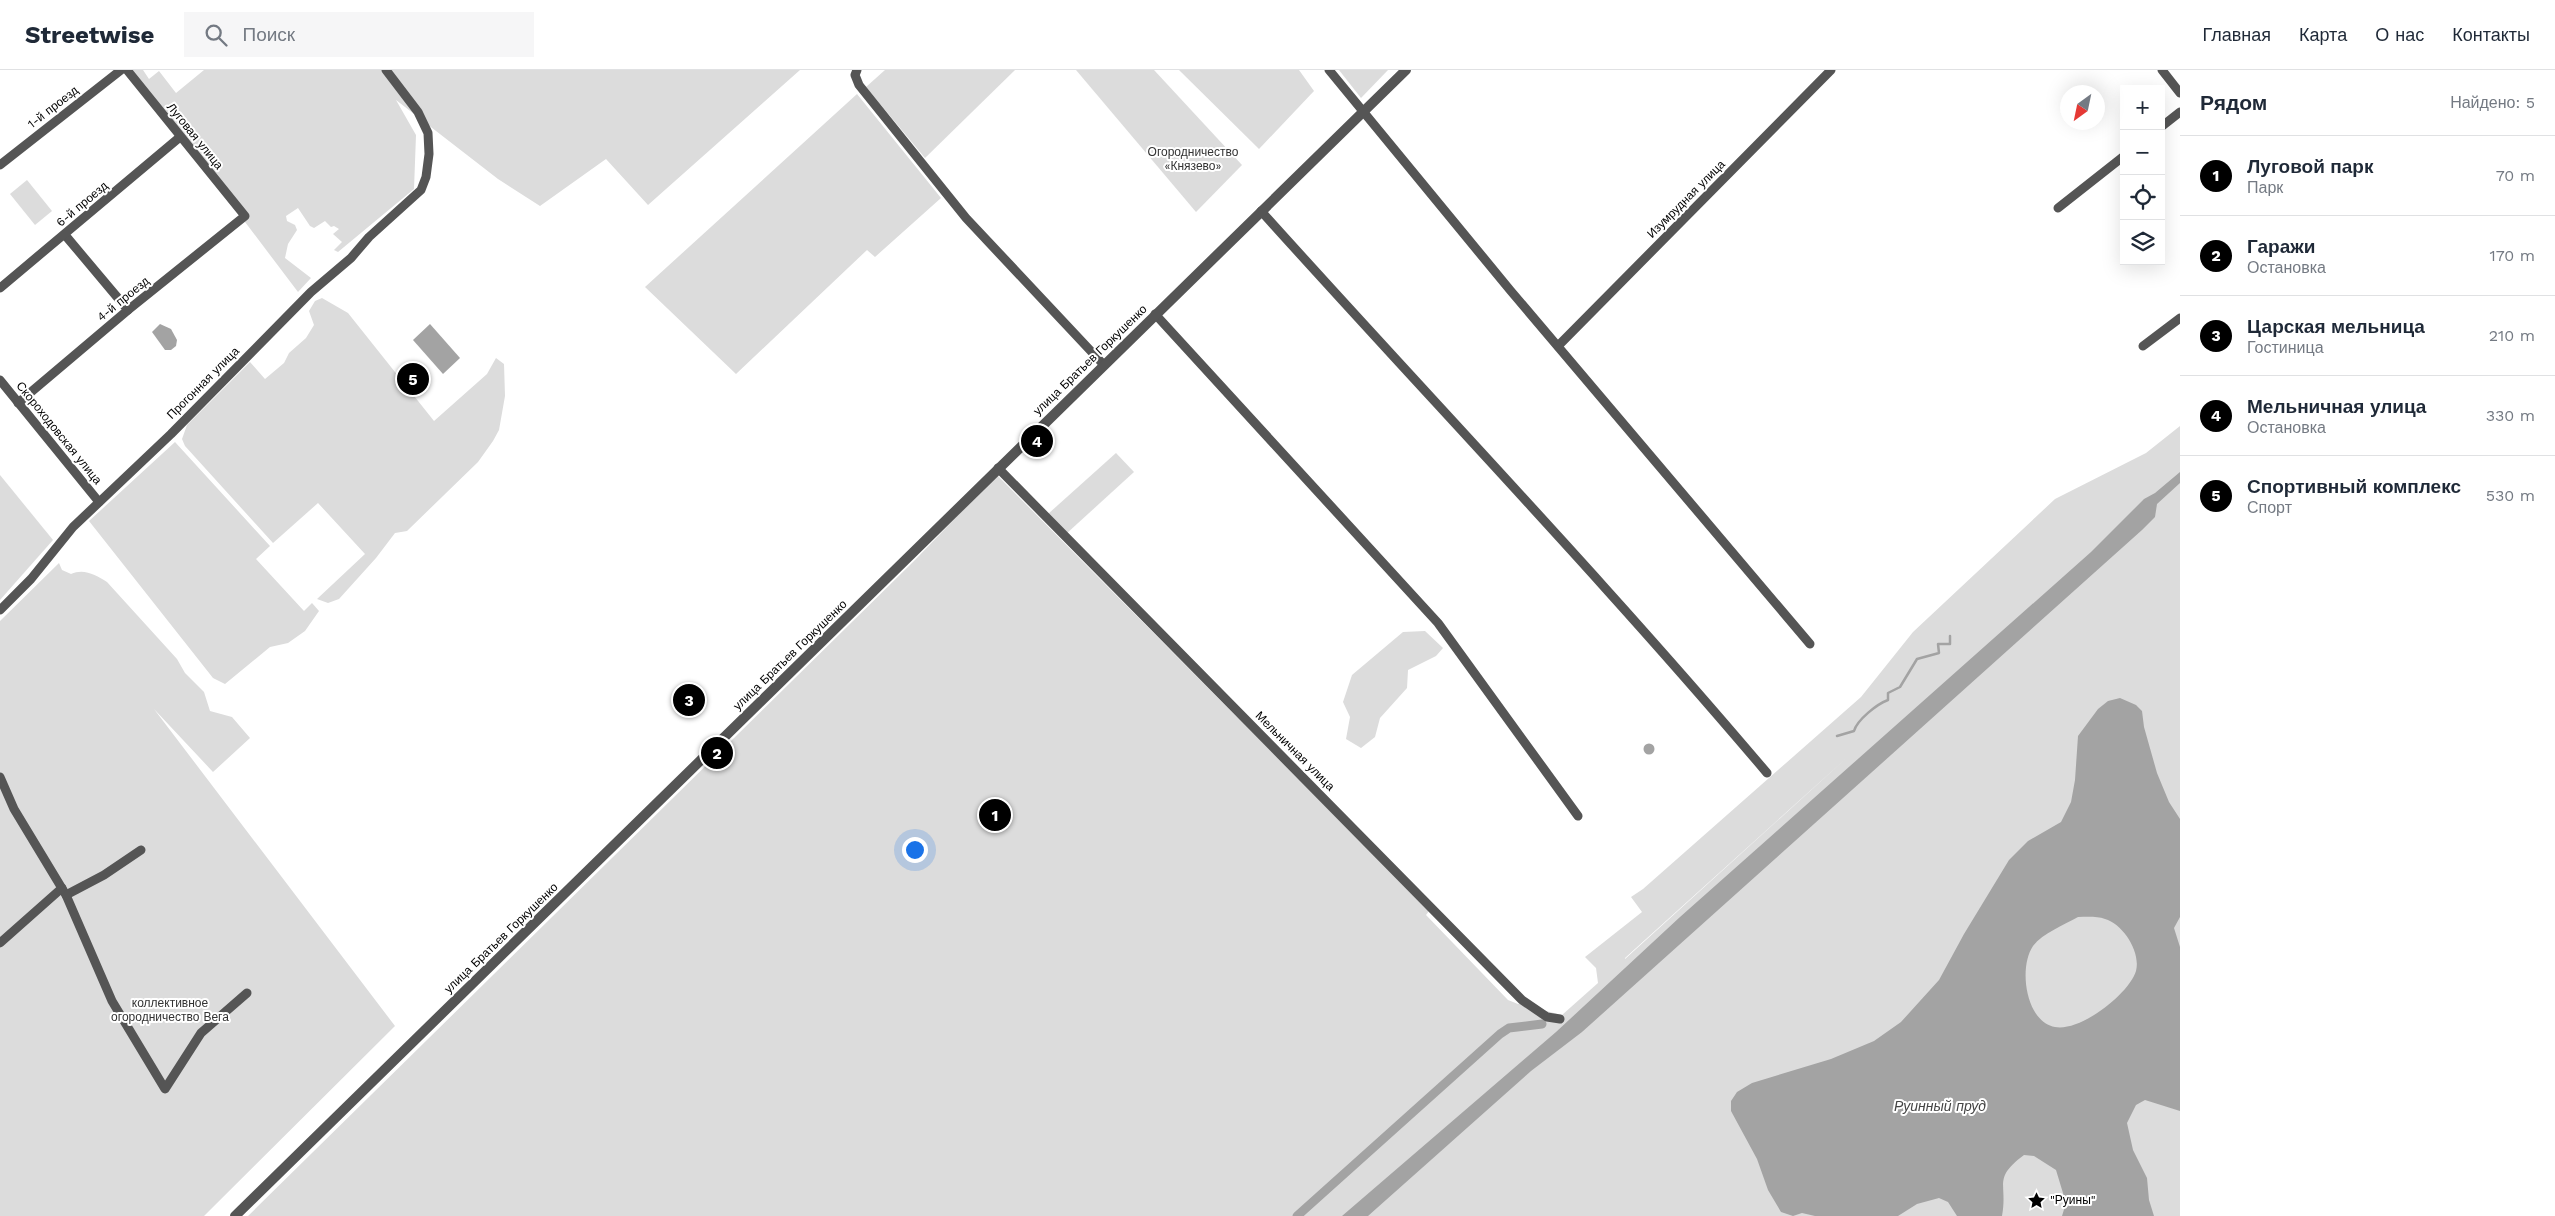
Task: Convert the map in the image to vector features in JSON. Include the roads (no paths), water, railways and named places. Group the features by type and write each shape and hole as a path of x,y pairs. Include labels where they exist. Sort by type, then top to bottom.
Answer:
{"street":[{"name":"1-й проезд","path":"1,161 121,70"},
{"name":"Луговая улица","path":"127,70 245,216"},
{"name":"Прогонная улица","path":"0,610 31,579 73,527 164,441 317,286 351,258 369,237 421,190 426,177 429,154 428,133 418,112 386,70"},
{"path":"857,70 855,76 859,85 966,218 1103,364"},
{"path":"1329,70 1366,110 1558,346 1810,644"},
{"name":"улица Братьев Горкушенко","path":"235,1216 1103,364 1406,70"},
{"name":"Изумрудная улица","path":"1558,346 1831,70"},
{"path":"2162,70 2180,93"},
{"path":"2165,124 2180,112"},
{"name":"6-й проезд","path":"0,288 180,137"},
{"path":"2058,208 2120,159"},
{"path":"1262,211 1550,525 1682,673 1767,773"},
{"name":"4-й проезд","path":"18,403 128,310 245,216"},
{"path":"65,235 128,310"},
{"path":"1155,314 1438,623 1578,816"},
{"path":"2143,346 2180,318"},
{"name":"Скороходовская улица","path":"0,380 99,502"},
{"name":"Мельничная улица","path":"998,468 1522,1000 1547,1017 1560,1019"},
{"path":"0,777 14,809 64,892 112,1001 165,1089 201,1033 247,992"},
{"path":"0,943 64,892 104,875 141,850"}],"water":[{"path":"160,324 171,329 177,340 176,346 171,350 165,350 152,332"},
{"path":"430,324 460,358 443,374 413,340"},
{"path":"2180,472 2180,483 2157,504 2155,517 2142,530 1582,1032 1531,1071 1368,1216 1342,1216 1556,1032 1680,917 2091,552 2144,499 2155,493"},
{"name":"Руинный пруд","path":"2120,698 2136,705 2142,711 2144,727 2157,773 2169,802 2180,819 2180,917 2174,928 2180,947 2180,1111 2145,1100 2136,1105 2127,1123 2133,1150 2147,1178 2149,1200 2154,1216 2062,1216 2066,1203 2056,1170 2034,1156 2024,1155 2014,1163 2005,1176 2003,1182 2002,1216 1957,1216 1948,1202 1939,1198 1917,1204 1898,1216 1815,1216 1802,1213 1793,1216 1781,1212 1768,1190 1757,1159 1731,1111 1731,1101 1737,1092 1752,1083 1831,1059 1874,1041 1901,1022 1939,980 1964,934 2009,860 2028,841 2061,822 2071,802 2075,780 2078,736 2098,709 2108,701","holes":["2078,917 2102,918 2118,927 2133,948 2136,956 2136,971 2124,990 2102,1010 2077,1024 2055,1027 2045,1023 2031,1005 2026,980 2028,956 2033,946 2042,937"]},
{"path":"1649,743 1655,749 1649,755 1643,749"}],"waterway":[{"path":"1837,736 1854,731 1859,722 1868,713 1888,700 1888,693 1900,687 1917,659 1939,653 1938,644 1950,644 1950,636"},
{"path":"1297,1216 1500,1034 1509,1028 1542,1024"}],"place":[{"name":"Спортивный комплекс","path":"413,379"},
{"name":"Мельничная улица","path":"1037,441"},
{"name":"Царская мельница","path":"689,700"},
{"name":"Гаражи","path":"717,753"},
{"name":"Луговой парк","path":"995,815"},
{"name":"\"Руины\"","path":"2036,1200"}],"park label":[{"name":"Огородничество «Князево»","path":"1193,159"},
{"name":"коллективное огородничество Вега","path":"170,1010"}]}
